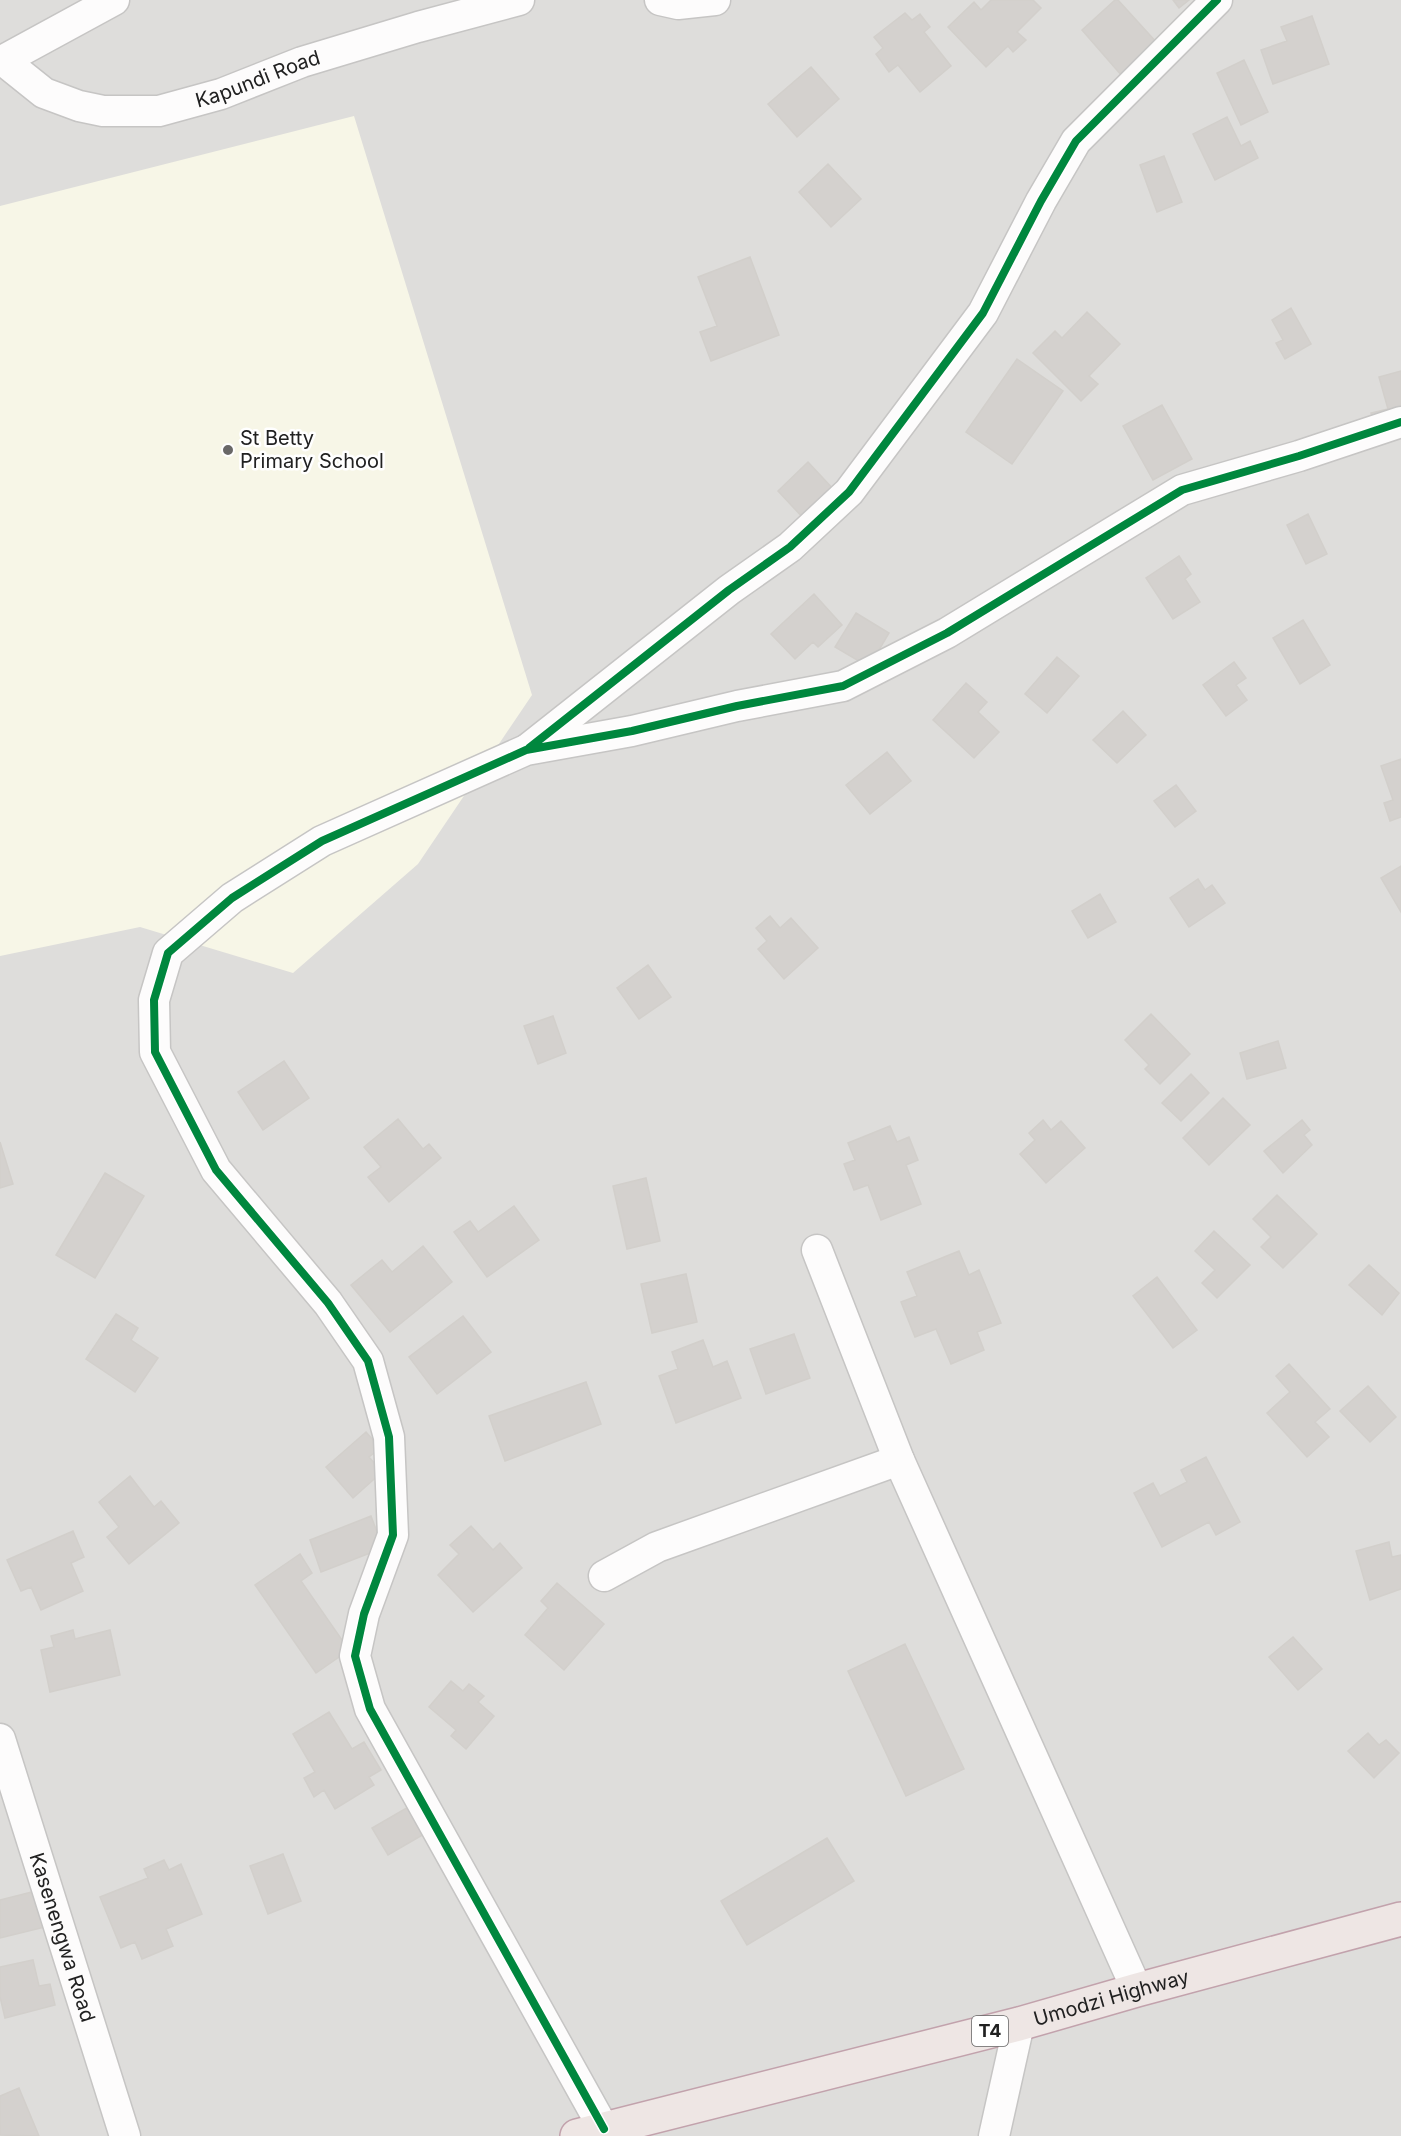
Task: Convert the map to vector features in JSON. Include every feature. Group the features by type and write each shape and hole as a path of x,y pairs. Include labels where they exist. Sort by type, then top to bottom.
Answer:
{"highway":[{"name":"Umodzi Highway","path":"591,2132 1019,2024 1401,1919"}],"street":[{"path":"2,61 114,0"},
{"name":"Kapundi Road","path":"2,61 44,93 79,106 103,111 159,111 221,94 302,62 519,0"},
{"path":"660,0 678,4 715,0"},
{"path":"526,750 729,590 790,547 849,492 983,313 1076,141 1217,0"},
{"path":"591,2132 370,1709 355,1656 364,1614 393,1535 389,1437 368,1361 328,1304 216,1170 155,1052 153,1000 168,953 232,898 322,841 526,750 632,730 737,705 843,686 947,633 1182,490 1299,456 1401,422"},
{"path":"817,1251 899,1460 1137,1990"},
{"path":"604,1576 657,1547 899,1460"},
{"name":"Kasenengwa Road","path":"0,1739 125,2136"},
{"path":"994,2136 1019,2024"}],"shaded area":[{"path":"0,0 1401,0 1401,2136 0,2136"},
{"name":"St Betty Primary School","path":"354,116 532,695 418,864 293,973 140,927 0,956 0,206"}],"building":[{"path":"991,0 1033,0 1041,8 1017,32 1026,40 1013,52 1008,46 986,67 948,27 974,2 981,10"},
{"path":"1115,0 1118,0 1158,44 1122,76 1082,30"},
{"path":"1173,0 1189,0 1179,8"},
{"path":"905,13 912,20 920,14 930,27 924,32 951,66 920,92 898,65 889,72 876,54 883,48 874,37"},
{"path":"1312,16 1329,64 1273,84 1261,50 1287,41 1281,27"},
{"path":"1244,60 1268,112 1241,125 1217,73"},
{"path":"811,67 839,99 797,137 768,104"},
{"path":"1227,117 1241,146 1250,141 1258,158 1215,180 1193,134"},
{"path":"1164,156 1182,202 1157,212 1140,165"},
{"path":"828,164 861,199 831,227 799,192"},
{"path":"750,257 779,335 711,361 700,332 717,326 698,277"},
{"path":"1291,308 1311,344 1285,359 1276,343 1283,340 1272,320"},
{"path":"1087,312 1120,344 1089,376 1098,384 1081,401 1033,353 1055,331 1062,338"},
{"path":"1017,359 1063,391 1012,464 966,432"},
{"path":"1401,371 1401,417 1374,424 1371,413 1388,409 1379,377"},
{"path":"1162,405 1192,459 1153,480 1123,426"},
{"path":"808,462 836,492 806,521 778,491"},
{"path":"1308,514 1327,554 1306,564 1287,525"},
{"path":"1179,556 1191,574 1185,579 1200,602 1173,619 1146,578"},
{"path":"814,594 842,625 818,647 813,642 795,659 771,634"},
{"path":"856,613 889,633 869,667 835,647"},
{"path":"1303,620 1330,665 1300,684 1273,638"},
{"path":"1057,657 1079,676 1047,713 1025,694"},
{"path":"1234,662 1246,678 1236,685 1247,700 1226,716 1203,685"},
{"path":"966,683 987,702 978,712 999,732 974,758 933,720"},
{"path":"1123,711 1146,735 1117,763 1093,740"},
{"path":"887,752 911,781 870,814 846,785"},
{"path":"1401,759 1401,817 1390,821 1384,803 1393,800 1381,766"},
{"path":"1176,785 1196,811 1175,827 1154,801"},
{"path":"1401,866 1401,912 1381,878"},
{"path":"1198,879 1205,890 1212,885 1225,903 1189,927 1170,898"},
{"path":"1100,894 1116,922 1088,938 1072,911"},
{"path":"770,916 780,928 791,918 818,948 784,979 758,949 767,941 756,928"},
{"path":"648,965 671,997 639,1019 617,988"},
{"path":"1151,1014 1190,1054 1160,1084 1145,1069 1149,1065 1125,1040"},
{"path":"553,1016 566,1053 538,1064 524,1026"},
{"path":"1278,1041 1286,1068 1247,1079 1240,1053"},
{"path":"284,1061 309,1098 263,1130 238,1092"},
{"path":"1191,1074 1209,1093 1181,1121 1162,1103"},
{"path":"1223,1098 1250,1125 1209,1165 1183,1138"},
{"path":"398,1119 423,1149 429,1144 441,1158 389,1202 368,1177 381,1167 364,1147"},
{"path":"1043,1120 1051,1130 1061,1121 1085,1148 1046,1183 1020,1154 1035,1140 1029,1133"},
{"path":"1302,1120 1310,1130 1304,1135 1312,1145 1283,1173 1264,1151"},
{"path":"890,1126 897,1142 909,1137 918,1160 906,1165 921,1204 881,1220 868,1185 854,1190 844,1164 855,1160 848,1143"},
{"path":"0,1142 13,1184 0,1188"},
{"path":"105,1173 144,1196 95,1278 56,1255"},
{"path":"646,1178 660,1241 627,1249 613,1186"},
{"path":"1277,1195 1317,1234 1283,1268 1261,1247 1271,1237 1253,1219"},
{"path":"514,1206 539,1240 487,1277 454,1232 470,1221 478,1232"},
{"path":"1214,1231 1250,1265 1217,1298 1202,1283 1215,1270 1195,1251"},
{"path":"423,1246 452,1282 390,1332 351,1285 382,1260 392,1272"},
{"path":"959,1251 969,1275 979,1270 1001,1323 977,1332 984,1350 951,1364 936,1329 915,1337 901,1302 917,1296 907,1272"},
{"path":"1369,1265 1399,1293 1382,1315 1349,1285"},
{"path":"686,1274 697,1322 652,1333 641,1284"},
{"path":"1157,1277 1197,1330 1173,1348 1133,1296"},
{"path":"116,1314 138,1328 131,1340 158,1358 135,1392 86,1359"},
{"path":"463,1316 491,1352 437,1394 409,1357"},
{"path":"794,1334 810,1378 766,1394 750,1349"},
{"path":"703,1340 713,1367 727,1361 741,1398 676,1423 659,1376 678,1369 672,1352"},
{"path":"1289,1364 1330,1409 1315,1422 1329,1437 1307,1457 1267,1413 1290,1392 1276,1376"},
{"path":"586,1382 601,1424 505,1461 489,1416"},
{"path":"1368,1386 1396,1417 1370,1442 1340,1411"},
{"path":"366,1432 380,1448 369,1457 382,1472 353,1498 326,1467"},
{"path":"1206,1457 1240,1522 1216,1535 1209,1522 1162,1547 1134,1493 1153,1483 1160,1496 1187,1482 1181,1470"},
{"path":"130,1476 154,1507 161,1501 179,1523 129,1564 107,1537 119,1527 99,1502"},
{"path":"371,1516 383,1548 321,1572 310,1540"},
{"path":"471,1526 493,1550 500,1543 522,1568 473,1612 438,1575 459,1554 450,1545"},
{"path":"73,1531 84,1557 71,1563 83,1591 41,1610 31,1587 21,1591 7,1560"},
{"path":"1389,1542 1392,1557 1401,1555 1401,1589 1370,1600 1356,1551"},
{"path":"300,1554 312,1573 301,1581 349,1650 316,1673 255,1585"},
{"path":"557,1583 604,1624 564,1670 525,1635 548,1608 541,1601"},
{"path":"73,1630 75,1639 110,1630 120,1675 50,1692 41,1650 54,1647 51,1636"},
{"path":"1293,1637 1322,1669 1298,1690 1269,1657"},
{"path":"905,1644 964,1769 906,1796 848,1671"},
{"path":"451,1681 463,1691 469,1684 484,1696 478,1702 494,1716 466,1749 451,1736 456,1730 429,1707"},
{"path":"329,1712 352,1749 364,1742 381,1770 369,1777 374,1785 335,1809 324,1790 314,1797 304,1778 315,1772 293,1734"},
{"path":"1368,1733 1379,1745 1386,1740 1399,1753 1374,1778 1348,1751"},
{"path":"410,1806 426,1833 388,1855 372,1828"},
{"path":"827,1838 854,1881 747,1945 721,1901"},
{"path":"283,1854 301,1901 268,1914 250,1866"},
{"path":"164,1860 169,1870 181,1864 202,1914 166,1929 173,1946 142,1959 135,1942 121,1948 100,1897 148,1878 144,1869"},
{"path":"36,1891 45,1927 0,1938 0,1900"},
{"path":"33,1960 39,1986 50,1984 55,2005 5,2018 0,1997 0,1967"},
{"path":"19,2088 39,2136 0,2135 0,2096"}],"cycle path":[{"path":"529,748 729,590 790,547 849,492 983,313 1041,201 1076,141 1217,0"},
{"path":"604,2129 370,1709 355,1656 364,1614 393,1535 389,1437 368,1361 328,1303 216,1170 155,1052 154,1000 168,953 232,898 322,841 526,750 632,731 737,706 843,686 947,633 1182,490 1299,456 1401,422"}],"place":[{"name":"St Betty Primary School","path":"228,450"}]}
